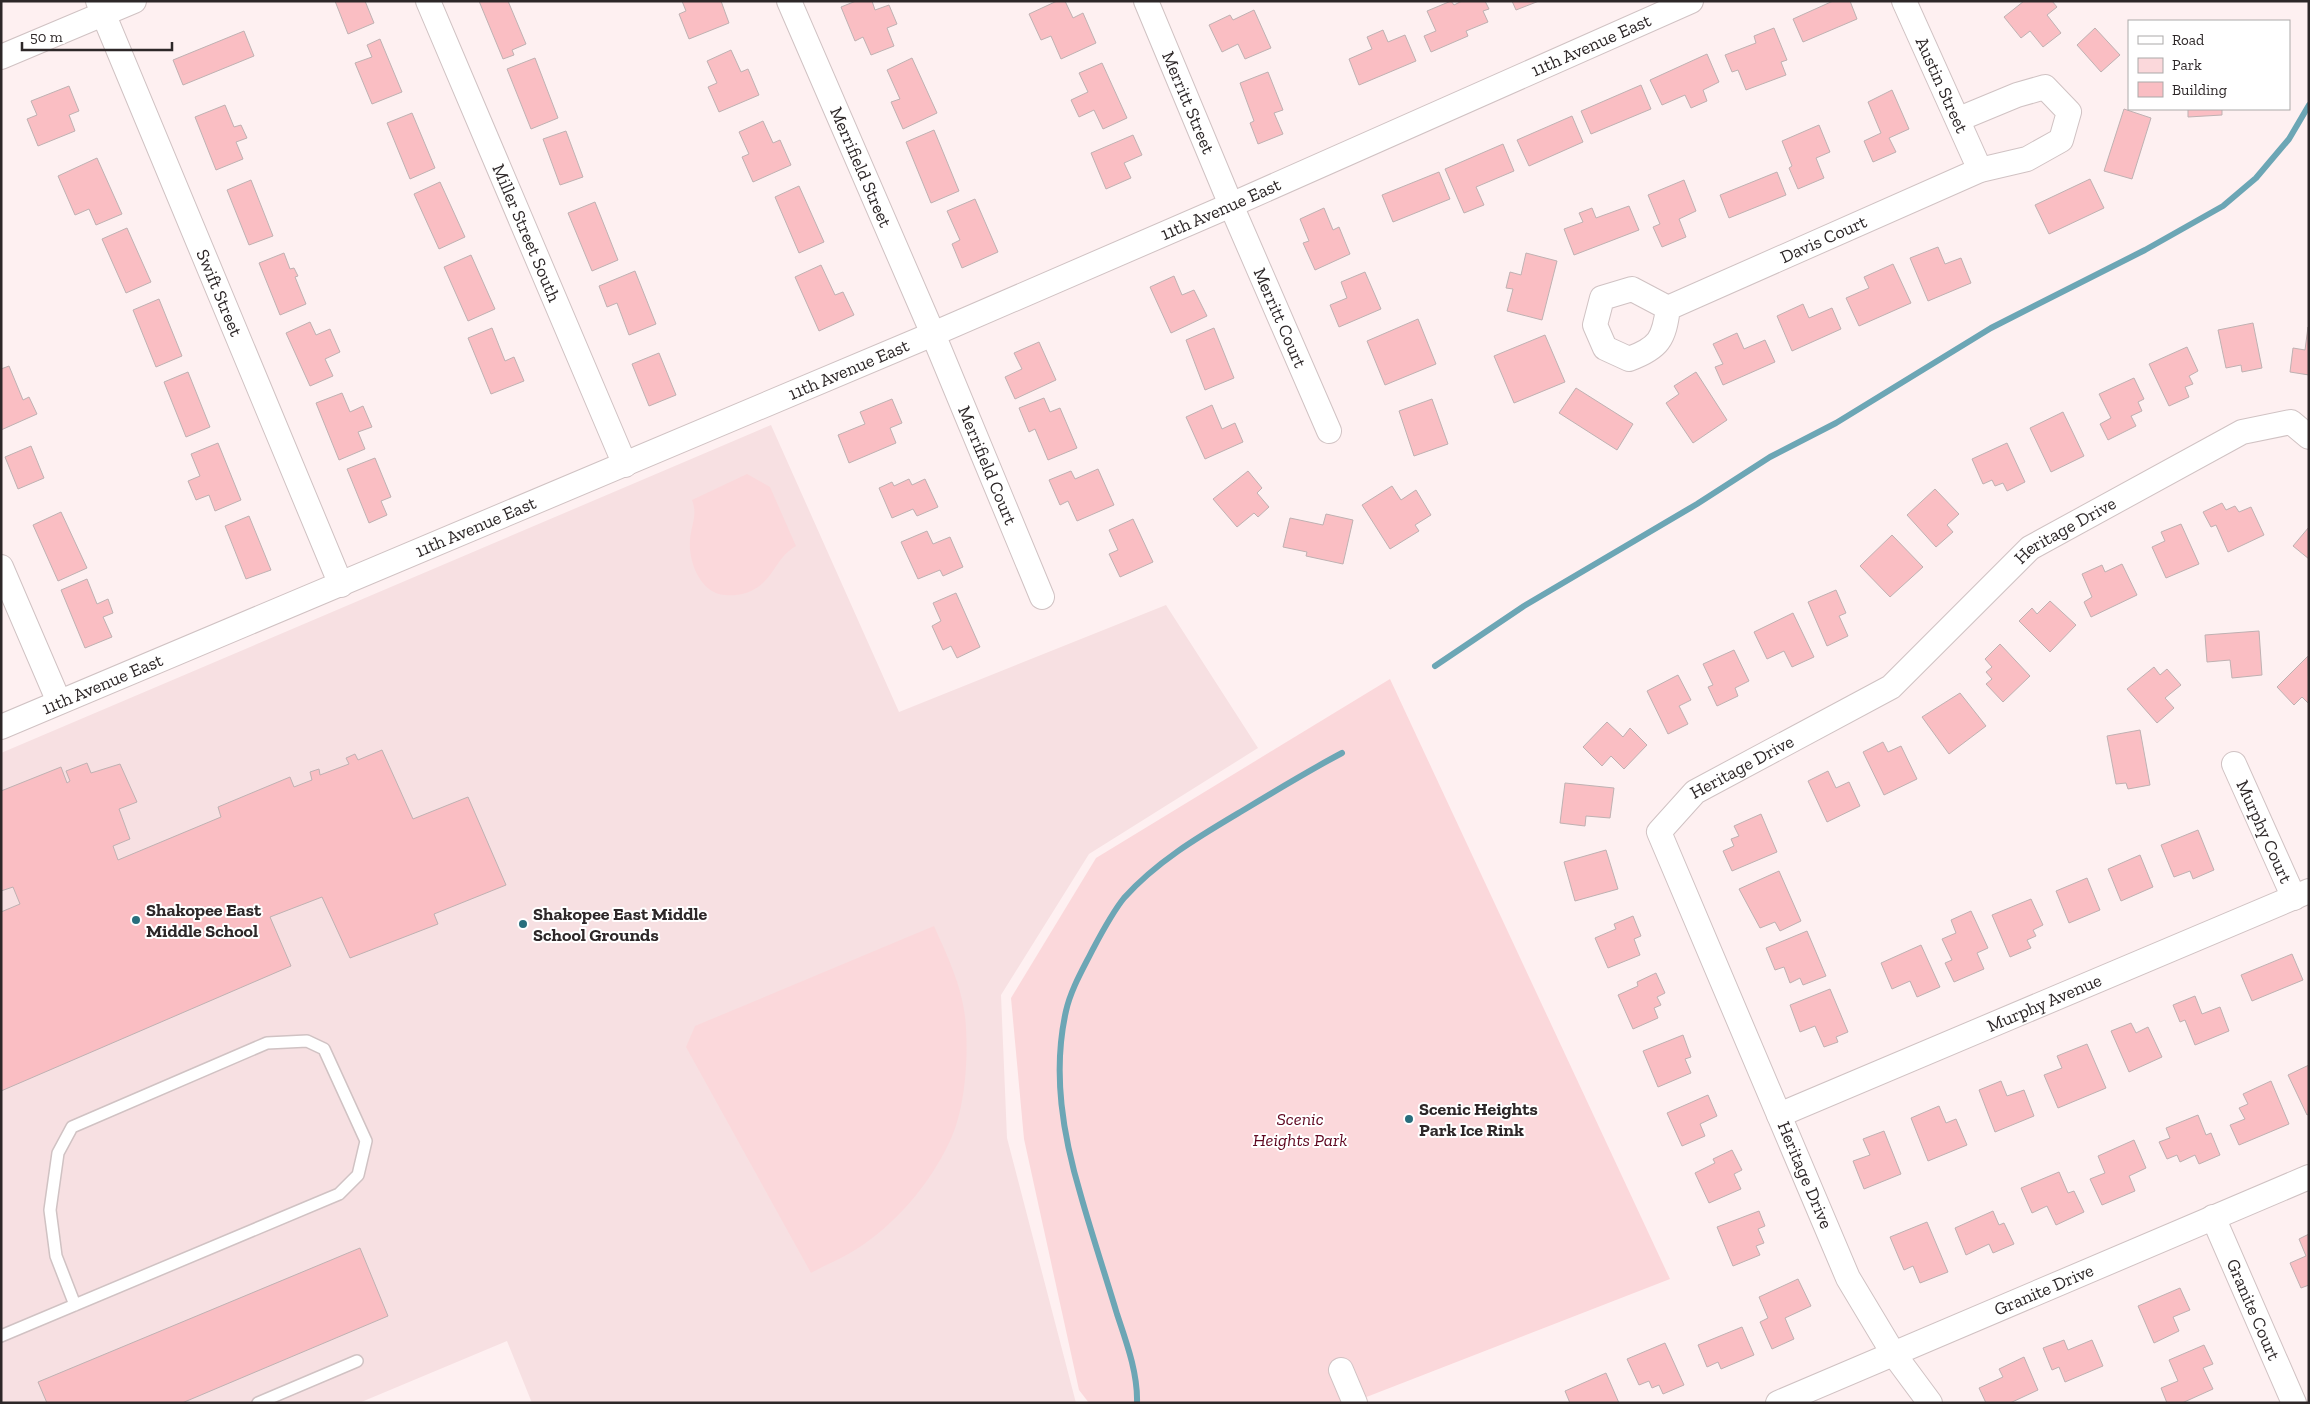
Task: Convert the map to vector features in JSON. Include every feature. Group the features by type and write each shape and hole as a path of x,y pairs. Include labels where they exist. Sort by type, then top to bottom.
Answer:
{"street":[{"path":"1,57 101,8 134,1"},
{"name":"Miller Street South","path":"428,1 625,465"},
{"name":"Merrifield Street","path":"789,1 933,334"},
{"name":"Merritt Street","path":"1146,1 1231,205"},
{"name":"11th Avenue East","path":"1,727 933,334 1231,205 1691,1"},
{"name":"Austin Street","path":"1904,1 1959,119 1980,170"},
{"name":"Swift Street","path":"101,8 341,584"},
{"name":"Davis Court","path":"1668,308 1980,170 2027,159 2061,140 2069,112 2045,87 2017,95 1959,119"},
{"name":"Merritt Court","path":"1231,205 1329,431"},
{"name":"Merrifield Court","path":"933,334 1042,596"},
{"name":"Heritage Drive","path":"1930,1403 1893,1353 1848,1278 1659,832 1695,792 1892,687 2030,548 2242,432 2291,422 2309,437"},
{"path":"1,567 59,702"},
{"name":"Murphy Court","path":"2234,764 2302,895"},
{"name":"Murphy Avenue","path":"1779,1115 2302,895"},
{"name":"Granite Drive","path":"1778,1403 2309,1177"},
{"name":"Granite Court","path":"2213,1218 2294,1403"},
{"path":"1341,1370 1355,1403"}],"lane":[{"path":"1,1336 75,1305 339,1194 358,1175 366,1141 324,1049 307,1041 267,1043 72,1127 58,1153 50,1210 56,1256 75,1305"},
{"path":"258,1403 357,1361"}],"shaded area":[{"name":"Shakopee East Middle School Grounds","path":"771,425 899,712 1166,605 1258,748 1089,854 1001,995 1007,1138 1076,1403 532,1403 507,1341 359,1403 1,1403 1,753"}],"green space":[{"path":"747,474 770,487 796,546 784,556 769,577 758,587 738,595 725,595 709,589 703,583 694,567 690,549 694,520 692,500"},
{"name":"Scenic Heights Park","path":"1390,679 1670,1279 1351,1403 1089,1403 1079,1390 1024,1139 1011,998 1096,858"},
{"path":"934,926 957,981 965,1016 967,1047 965,1081 963,1098 955,1129 932,1174 910,1203 884,1229 855,1250 811,1273 686,1047 695,1026"}],"building":[{"path":"335,1 365,1 374,23 348,34"},
{"path":"479,1 508,1 526,44 512,50 514,55 503,59"},
{"path":"682,1 721,1 729,23 689,39 679,14 686,11"},
{"path":"856,1 872,1 875,10 889,5 897,24 887,28 894,46 871,55 863,37 855,41 841,7"},
{"path":"1057,1 1065,1 1073,18 1083,13 1096,43 1061,59 1051,36 1041,40 1029,14"},
{"path":"1451,1 1454,5 1462,1 1485,1 1489,9 1483,11 1488,22 1466,31 1468,36 1431,52 1424,36 1436,31 1427,11"},
{"path":"1512,1 1539,1 1516,10"},
{"path":"1833,1 1850,1 1857,19 1803,42 1793,19"},
{"path":"2024,1 2052,1 2057,7 2047,15 2061,33 2043,47 2030,31 2021,38 2004,17"},
{"path":"1254,10 1271,48 1245,59 1238,44 1222,52 1209,25 1230,15 1233,20"},
{"path":"1774,28 1787,60 1781,62 1786,75 1746,90 1738,70 1732,72 1725,55 1756,43 1754,36"},
{"path":"2095,28 2120,55 2101,72 2077,45"},
{"path":"1383,30 1388,42 1405,35 1416,61 1359,85 1349,59 1372,49 1367,37"},
{"path":"244,31 254,56 183,85 173,60"},
{"path":"380,39 402,92 372,104 355,63 372,57 367,45"},
{"path":"731,50 741,72 748,69 759,95 719,112 708,87 717,83 707,61"},
{"path":"1707,54 1719,82 1703,90 1707,101 1691,108 1685,95 1662,105 1650,80"},
{"path":"535,58 558,118 531,129 507,69"},
{"path":"912,58 937,113 903,129 891,102 900,99 887,70"},
{"path":"1102,63 1127,118 1103,129 1094,110 1079,117 1071,100 1088,92 1079,73"},
{"path":"1268,72 1283,110 1274,113 1283,134 1258,144 1250,123 1254,121 1240,83"},
{"path":"1641,85 1651,109 1591,134 1581,111"},
{"path":"69,86 79,111 69,115 75,131 38,146 27,119 37,115 31,101"},
{"path":"1892,90 1909,129 1889,138 1896,152 1873,162 1864,141 1881,133 1868,102"},
{"path":"225,105 234,127 241,125 247,138 236,142 243,159 216,170 195,117"},
{"path":"2124,109 2151,118 2132,179 2104,171"},
{"path":"2188,110 2222,110 2222,115 2188,117"},
{"path":"412,113 435,168 410,179 387,123"},
{"path":"1572,116 1583,142 1529,166 1517,140"},
{"path":"763,121 773,143 780,140 791,165 753,182 742,157 749,154 739,132"},
{"path":"1819,125 1830,152 1816,158 1824,178 1798,189 1789,168 1792,166 1782,141"},
{"path":"934,130 959,191 931,203 906,142"},
{"path":"566,131 583,177 560,185 543,139"},
{"path":"1133,135 1142,155 1124,163 1131,178 1106,189 1091,153"},
{"path":"1503,144 1514,171 1476,187 1484,205 1464,213 1445,169"},
{"path":"97,158 122,214 96,225 89,209 75,215 58,176"},
{"path":"1439,172 1450,199 1393,222 1382,195"},
{"path":"1777,172 1786,195 1729,218 1720,195"},
{"path":"2090,179 2104,208 2049,234 2035,205"},
{"path":"251,180 273,236 249,245 227,190"},
{"path":"1684,180 1696,211 1679,219 1686,237 1662,247 1653,227 1660,224 1648,195"},
{"path":"440,182 465,237 439,249 414,194"},
{"path":"799,186 824,242 799,253 775,197"},
{"path":"975,199 998,252 962,268 952,244 960,240 947,211"},
{"path":"595,202 618,260 592,271 568,213"},
{"path":"1629,206 1639,230 1574,255 1564,229 1583,222 1579,213 1592,208 1596,218"},
{"path":"1324,208 1333,230 1339,227 1350,254 1315,270 1303,243 1309,241 1300,219"},
{"path":"127,228 151,282 126,293 102,239"},
{"path":"1938,247 1945,264 1961,258 1971,283 1928,301 1910,258"},
{"path":"284,253 290,269 294,268 298,276 295,277 306,304 280,315 259,263"},
{"path":"1526,253 1557,261 1542,320 1507,311 1513,289 1506,288 1510,272 1521,275"},
{"path":"471,255 495,309 468,321 444,267"},
{"path":"1893,264 1911,303 1859,326 1846,298 1869,288 1864,277"},
{"path":"821,265 835,295 843,292 854,315 819,331 795,277"},
{"path":"635,271 656,324 629,335 617,303 607,307 599,286"},
{"path":"1365,272 1381,309 1339,327 1330,305 1347,298 1341,282"},
{"path":"1174,276 1182,295 1194,290 1207,316 1171,333 1150,287"},
{"path":"159,299 182,356 156,367 133,310"},
{"path":"1803,304 1809,318 1832,308 1841,329 1792,351 1777,316"},
{"path":"1418,319 1436,364 1385,385 1367,341"},
{"path":"310,322 316,335 330,329 340,352 325,359 333,376 310,386 286,333"},
{"path":"2253,323 2262,368 2242,372 2241,365 2226,368 2218,330"},
{"path":"2308,327 2309,375 2290,372 2293,348 2305,350"},
{"path":"492,328 505,361 514,357 524,381 491,394 468,338"},
{"path":"1214,328 1234,378 1205,390 1186,340"},
{"path":"1737,333 1744,349 1765,340 1775,362 1723,385 1715,367 1723,364 1713,344"},
{"path":"1545,335 1565,382 1514,403 1494,356"},
{"path":"1039,342 1056,380 1015,399 1005,377 1022,369 1014,353"},
{"path":"2187,347 2198,371 2189,376 2193,384 2185,387 2189,397 2169,406 2149,364"},
{"path":"659,353 676,395 649,406 632,364"},
{"path":"9,366 23,400 29,397 37,414 1,430 1,369"},
{"path":"188,372 210,427 186,437 164,382"},
{"path":"1696,372 1727,420 1693,443 1666,403 1679,394 1674,386"},
{"path":"2134,378 2144,399 2138,402 2142,411 2131,416 2136,426 2108,440 2100,424 2111,418 2099,394"},
{"path":"1576,388 1633,424 1617,450 1559,413"},
{"path":"342,393 350,412 363,406 372,427 358,432 365,449 339,460 316,403"},
{"path":"1044,398 1050,412 1060,408 1077,448 1048,460 1035,429 1029,432 1019,408"},
{"path":"892,399 902,423 890,428 896,443 849,463 838,435 865,424 860,412"},
{"path":"1432,399 1448,444 1414,456 1399,411"},
{"path":"1212,405 1222,429 1235,423 1243,442 1205,459 1186,417"},
{"path":"2063,412 2084,456 2051,472 2030,428"},
{"path":"218,443 241,500 215,511 209,495 196,500 188,481 200,476 191,454"},
{"path":"2007,443 2025,482 2007,491 2003,483 1995,486 1992,480 1983,484 1972,459"},
{"path":"31,446 44,478 18,489 5,457"},
{"path":"375,458 391,497 381,501 387,515 369,523 347,469"},
{"path":"1098,469 1114,505 1077,521 1068,501 1060,505 1049,480 1071,471 1075,479"},
{"path":"1248,471 1262,488 1257,493 1269,507 1258,517 1254,513 1237,527 1213,499"},
{"path":"909,479 912,485 925,479 938,507 917,516 913,509 892,518 879,488 892,482 894,486"},
{"path":"1392,486 1401,500 1416,490 1431,515 1415,525 1419,531 1390,549 1362,505"},
{"path":"1935,489 1959,514 1947,525 1953,532 1936,547 1907,515"},
{"path":"2222,503 2226,510 2235,506 2239,512 2251,507 2264,535 2228,552 2216,525 2211,527 2203,512"},
{"path":"61,512 87,568 58,581 33,525"},
{"path":"1326,514 1353,520 1343,564 1306,556 1307,552 1283,547 1290,518 1323,525"},
{"path":"249,516 271,570 246,579 225,526"},
{"path":"1133,519 1153,562 1120,577 1109,554 1118,550 1109,530"},
{"path":"2181,524 2199,564 2166,578 2152,547 2165,541 2161,532"},
{"path":"2309,527 2309,559 2293,546"},
{"path":"927,531 933,544 950,537 963,567 943,576 940,570 918,579 901,542"},
{"path":"1892,535 1923,567 1890,597 1860,566"},
{"path":"2122,564 2137,595 2091,617 2084,602 2092,597 2082,574 2102,565 2105,572"},
{"path":"87,579 97,604 108,599 113,613 103,617 112,637 85,648 61,590"},
{"path":"1836,590 1846,613 1839,616 1848,636 1827,646 1808,602"},
{"path":"956,593 980,647 957,658 951,646 943,650 932,626 941,621 933,603"},
{"path":"2050,601 2076,625 2050,652 2019,621 2032,608 2037,614"},
{"path":"1793,613 1814,657 1792,667 1784,651 1767,659 1754,632"},
{"path":"2259,631 2262,675 2232,678 2230,660 2207,662 2205,635"},
{"path":"2000,644 2030,676 2003,702 1986,684 1992,679 1986,672 1992,667 1985,659"},
{"path":"1734,650 1749,681 1735,688 1738,696 1717,706 1708,687 1713,685 1703,664"},
{"path":"2308,656 2309,704 2302,697 2294,705 2277,687"},
{"path":"2154,667 2160,675 2167,669 2181,685 2165,698 2174,708 2157,723 2127,689"},
{"path":"1678,675 1691,700 1679,706 1688,724 1668,734 1647,691"},
{"path":"1960,693 1986,726 1949,754 1922,717"},
{"path":"1607,722 1623,737 1630,728 1647,745 1624,769 1611,756 1602,766 1583,747"},
{"path":"2140,730 2150,785 2128,789 2126,783 2116,784 2107,736"},
{"path":"1883,742 1888,752 1901,746 1917,779 1884,795 1863,752"},
{"name":"Shakopee East Middle School","path":"382,750 413,819 468,797 506,885 434,914 438,924 350,958 322,897 270,917 291,966 1,1091 1,912 20,904 13,887 1,891 1,791 61,767 67,783 70,781 66,771 87,763 91,773 120,764 137,802 119,809 130,839 113,846 118,860 221,817 218,807 290,777 294,787 312,780 310,772 319,769 320,775 349,764 346,758 355,754 358,760"},
{"path":"1828,771 1836,788 1849,782 1860,806 1827,822 1808,781"},
{"path":"1565,783 1614,788 1610,818 1586,816 1585,826 1560,823"},
{"path":"1761,814 1777,852 1732,871 1723,851 1734,846 1731,839 1739,836 1734,826"},
{"path":"2198,830 2214,870 2193,879 2190,871 2174,877 2161,845"},
{"path":"1606,850 1618,889 1575,901 1564,862"},
{"path":"2140,855 2153,887 2121,901 2108,869"},
{"path":"1779,871 1801,921 1780,931 1775,922 1760,928 1739,889"},
{"path":"2087,878 2100,910 2069,923 2056,891"},
{"path":"2031,899 2043,925 2033,930 2036,936 2027,940 2031,948 2010,957 1992,915"},
{"path":"1971,911 1988,948 1977,953 1984,969 1954,982 1945,963 1952,960 1942,939 1956,933 1951,920"},
{"path":"1633,916 1641,936 1634,939 1640,955 1608,968 1595,938 1616,929 1614,924"},
{"path":"1807,931 1826,976 1803,985 1800,978 1790,983 1784,967 1775,970 1766,948"},
{"path":"1921,945 1940,987 1917,997 1910,981 1892,989 1881,963"},
{"path":"2292,954 2303,980 2252,1001 2241,975"},
{"path":"1656,973 1665,993 1657,997 1661,1005 1654,1008 1658,1018 1633,1029 1618,995 1638,986 1637,982"},
{"path":"1830,989 1848,1032 1836,1037 1838,1042 1824,1047 1815,1026 1800,1032 1790,1005"},
{"path":"2195,996 2202,1014 2220,1007 2229,1031 2195,1045 2185,1020 2180,1022 2173,1005"},
{"path":"2131,1023 2136,1033 2148,1027 2162,1057 2129,1072 2111,1031"},
{"path":"1683,1035 1691,1057 1685,1059 1691,1073 1658,1087 1643,1051"},
{"path":"2087,1044 2106,1088 2058,1108 2044,1075 2062,1068 2057,1056"},
{"path":"2309,1065 2309,1114 2307,1115 2288,1075"},
{"path":"2001,1081 2007,1096 2024,1090 2034,1116 1995,1132 1979,1090"},
{"path":"2271,1081 2289,1124 2239,1145 2230,1125 2245,1119 2239,1108 2248,1104 2243,1094"},
{"path":"1708,1095 1717,1116 1700,1124 1705,1136 1682,1146 1667,1113"},
{"path":"1939,1106 1946,1123 1956,1119 1967,1145 1928,1161 1911,1118"},
{"path":"2198,1115 2206,1135 2211,1133 2220,1155 2199,1164 2195,1155 2180,1162 2177,1155 2167,1159 2159,1142 2170,1138 2166,1128"},
{"path":"1884,1131 1901,1174 1864,1189 1853,1161 1870,1155 1863,1139"},
{"path":"2134,1140 2146,1168 2129,1176 2135,1191 2102,1205 2090,1179 2105,1173 2098,1156"},
{"path":"1732,1150 1742,1170 1734,1174 1741,1189 1709,1203 1695,1173 1715,1163 1713,1159"},
{"path":"2059,1172 2068,1193 2074,1191 2084,1212 2056,1225 2047,1206 2032,1213 2021,1188"},
{"path":"1759,1211 1765,1226 1758,1229 1764,1243 1756,1246 1760,1255 1733,1266 1717,1227"},
{"path":"1993,1211 1999,1225 2004,1223 2014,1244 1993,1253 1989,1244 1966,1255 1955,1228"},
{"path":"1927,1222 1948,1272 1920,1283 1913,1266 1904,1270 1890,1237"},
{"path":"2309,1234 2309,1285 2301,1288 2290,1263 2306,1256 2299,1239"},
{"path":"360,1248 388,1316 182,1403 47,1403 38,1382"},
{"path":"1798,1279 1811,1306 1785,1318 1794,1339 1772,1349 1760,1322 1768,1318 1759,1297"},
{"path":"2180,1288 2190,1310 2173,1317 2179,1331 2154,1343 2138,1306"},
{"path":"1742,1327 1754,1355 1721,1369 1718,1362 1707,1367 1698,1345"},
{"path":"2064,1340 2068,1350 2092,1340 2103,1366 2065,1382 2059,1367 2052,1370 2043,1348"},
{"path":"1665,1343 1684,1385 1663,1394 1659,1385 1652,1388 1649,1381 1639,1385 1627,1359"},
{"path":"2204,1345 2213,1364 2203,1368 2213,1389 2182,1403 2167,1403 2161,1388 2178,1381 2169,1360"},
{"path":"2024,1357 2038,1390 2010,1403 1986,1403 1979,1388 2003,1377 1999,1369"},
{"path":"1606,1373 1619,1403 1570,1403 1565,1391"}],"waterway":[{"path":"1435,666 1524,606 1697,504 1770,457 1836,423 1991,328 2145,250 2223,206 2256,178 2289,139 2309,105"},
{"path":"1137,1403 1136,1380 1131,1357 1081,1196 1065,1127 1060,1081 1060,1058 1068,1003 1093,949 1115,910 1124,898 1150,872 1195,840 1342,753"}],"place":[{"name":"Shakopee East Middle School","path":"136,920"},
{"name":"Shakopee East Middle School Grounds","path":"523,924"},
{"name":"Scenic Heights Park Ice Rink","path":"1409,1119"}]}
